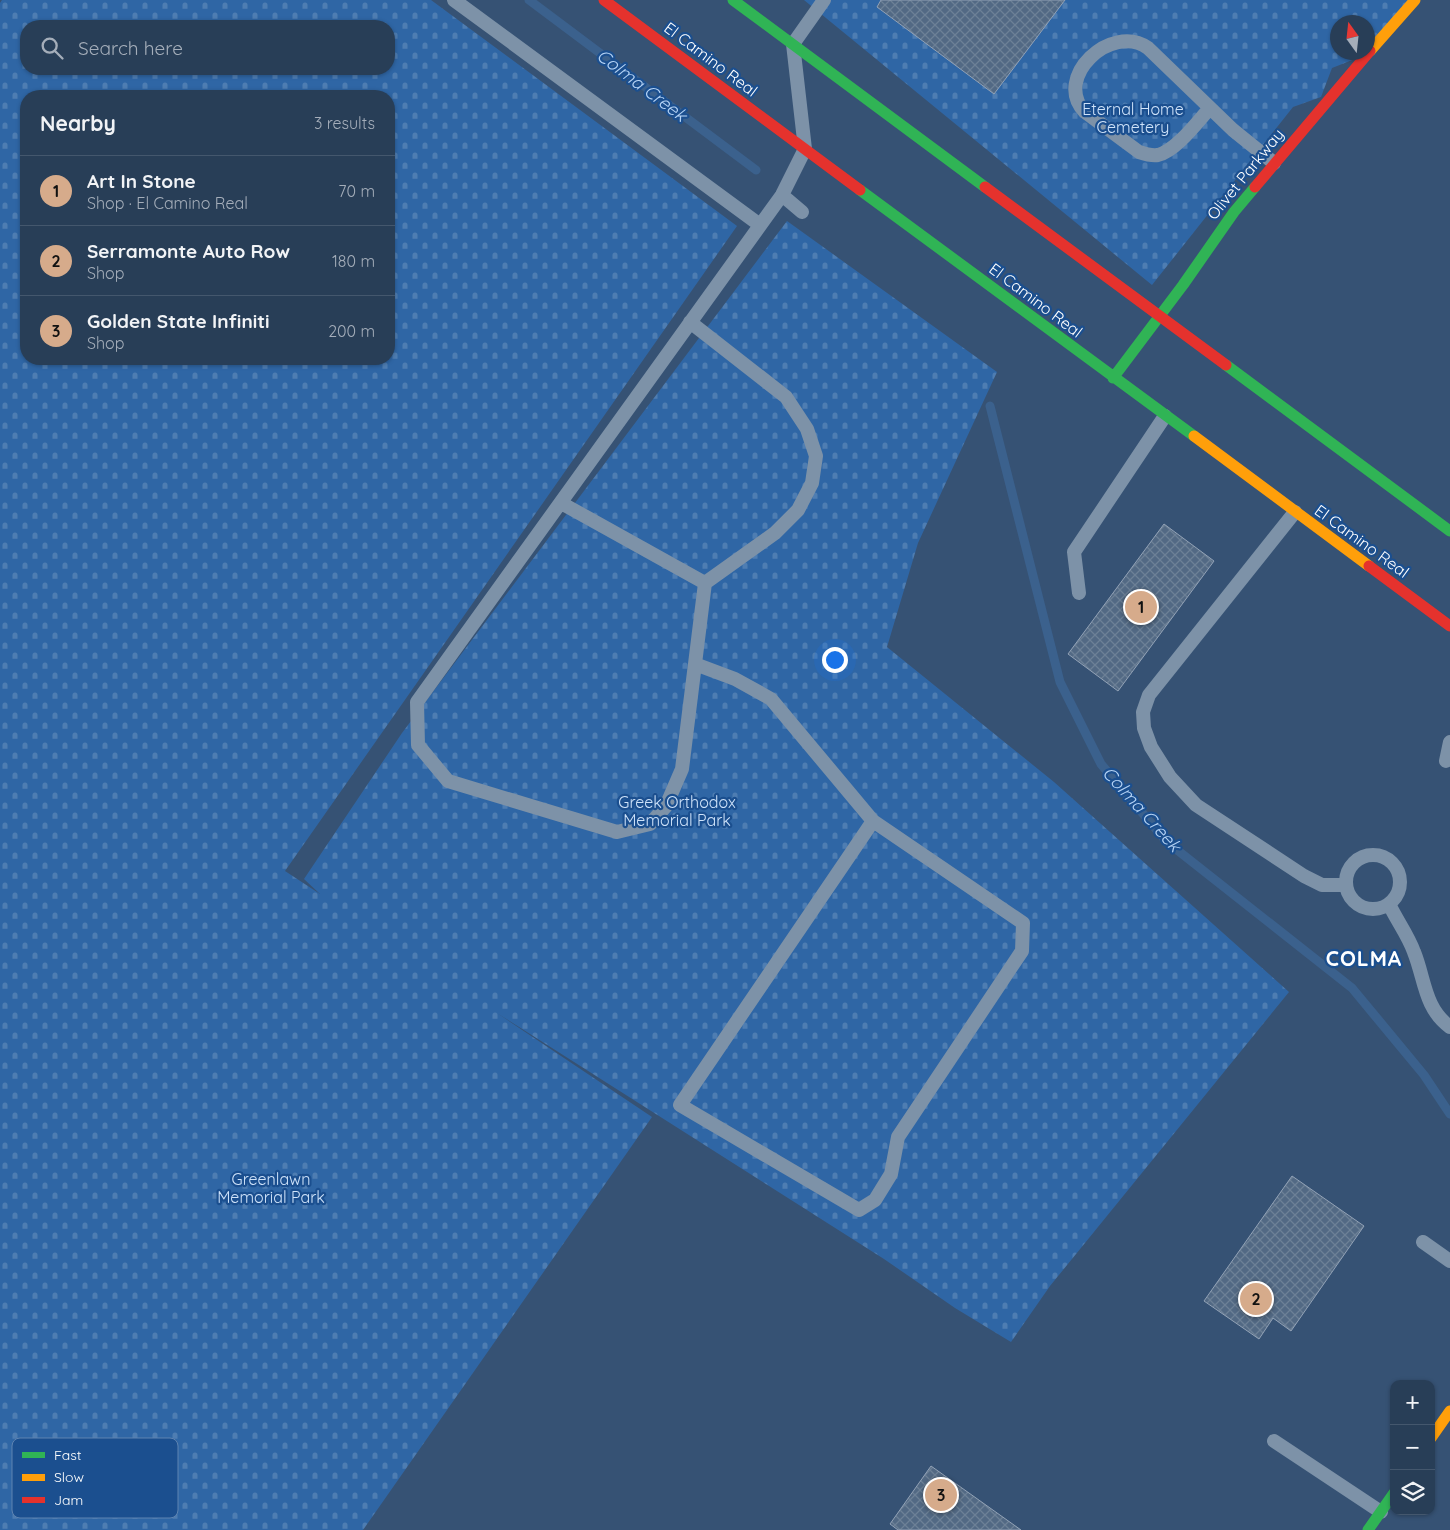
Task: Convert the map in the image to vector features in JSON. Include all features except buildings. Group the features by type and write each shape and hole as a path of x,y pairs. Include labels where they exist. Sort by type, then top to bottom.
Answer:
{"main road":[{"name":"El Camino Real","path":"604,0 1450,626"},
{"path":"733,0 1450,531"},
{"name":"Olivet Parkway","path":"1113,378 1228,219 1415,0"},
{"path":"1435,1432 1450,1411"},
{"path":"1368,1530 1390,1499"}],"lane":[{"path":"454,0 760,225"},
{"path":"690,322 786,398 807,429 816,456 812,484 798,510 775,533 705,583 682,769 666,806 650,824 617,832 448,781 418,745 417,702 561,503 690,322 782,195 805,149 793,44 824,0"},
{"path":"1210,108 1168,150 1159,155 1149,155 1139,152 1085,112 1078,105 1074,96 1075,84 1086,63 1105,46 1117,41 1139,42 1210,108 1274,163"},
{"path":"782,195 802,212"},
{"path":"1079,593 1074,552 1165,416"},
{"path":"561,503 705,583"},
{"path":"1295,512 1149,695 1143,712 1144,728 1151,748 1170,777 1196,805 1304,876 1322,885 1345,885"},
{"path":"695,664 735,679 771,698 873,821 1023,923 1022,950 898,1137 891,1174 875,1200 859,1210 680,1106 873,821"},
{"path":"1450,742 1446,761 1450,758"},
{"path":"1373,854 1384,856 1394,863 1400,879 1397,895 1389,904 1379,909 1362,907 1349,896 1345,885 1346,873 1352,863 1362,856 1373,854"},
{"path":"1389,904 1415,953 1424,990 1430,1003 1436,1014 1450,1028"},
{"path":"1423,1242 1450,1261"},
{"path":"1274,1441 1381,1512"}],"green space":[{"path":"2,0 431,0 737,226 285,871 320,894 304,879 402,733 787,221 997,372 918,543 887,647 1054,782 1289,992 1050,1286 1011,1342 955,1308 884,1259 497,1013 652,1117 363,1530 0,1530 0,3"},
{"name":"Eternal Home Cemetery","path":"804,0 1414,0 1375,40 1375,15 1330,15 1330,60 1352,60 1332,68 1321,97 1293,107 1152,285"}],"waterway":[{"name":"Colma Creek","path":"529,0 756,170"},
{"name":"Colma Creek","path":"990,406 1060,682 1101,764 1167,842 1352,988 1424,1075 1450,1114"}],"traffic: fast":[{"path":"733,0 985,187"},
{"path":"1113,378 1183,285 1234,212 1255,187"},
{"path":"860,190 1194,436"},
{"path":"1226,365 1450,531"},
{"path":"1368,1530 1390,1499"}],"traffic: slow":[{"path":"1375,45 1415,0"},
{"path":"1194,436 1369,566"},
{"path":"1435,1432 1450,1411"}],"traffic: jam":[{"path":"604,0 860,190"},
{"path":"1255,187 1362,60"},
{"path":"985,187 1226,365"},
{"path":"1369,566 1450,626"}],"place":[{"name":"Art In Stone","path":"1141,607"},
{"name":"Serramonte Auto Row","path":"1256,1299"},
{"name":"Golden State Infiniti","path":"941,1495"}],"district":[{"name":"COLMA","path":"1364,958"}],"park label":[{"name":"Greek Orthodox Memorial Park","path":"677,811"},
{"name":"Greenlawn Memorial Park","path":"271,1188"}]}
